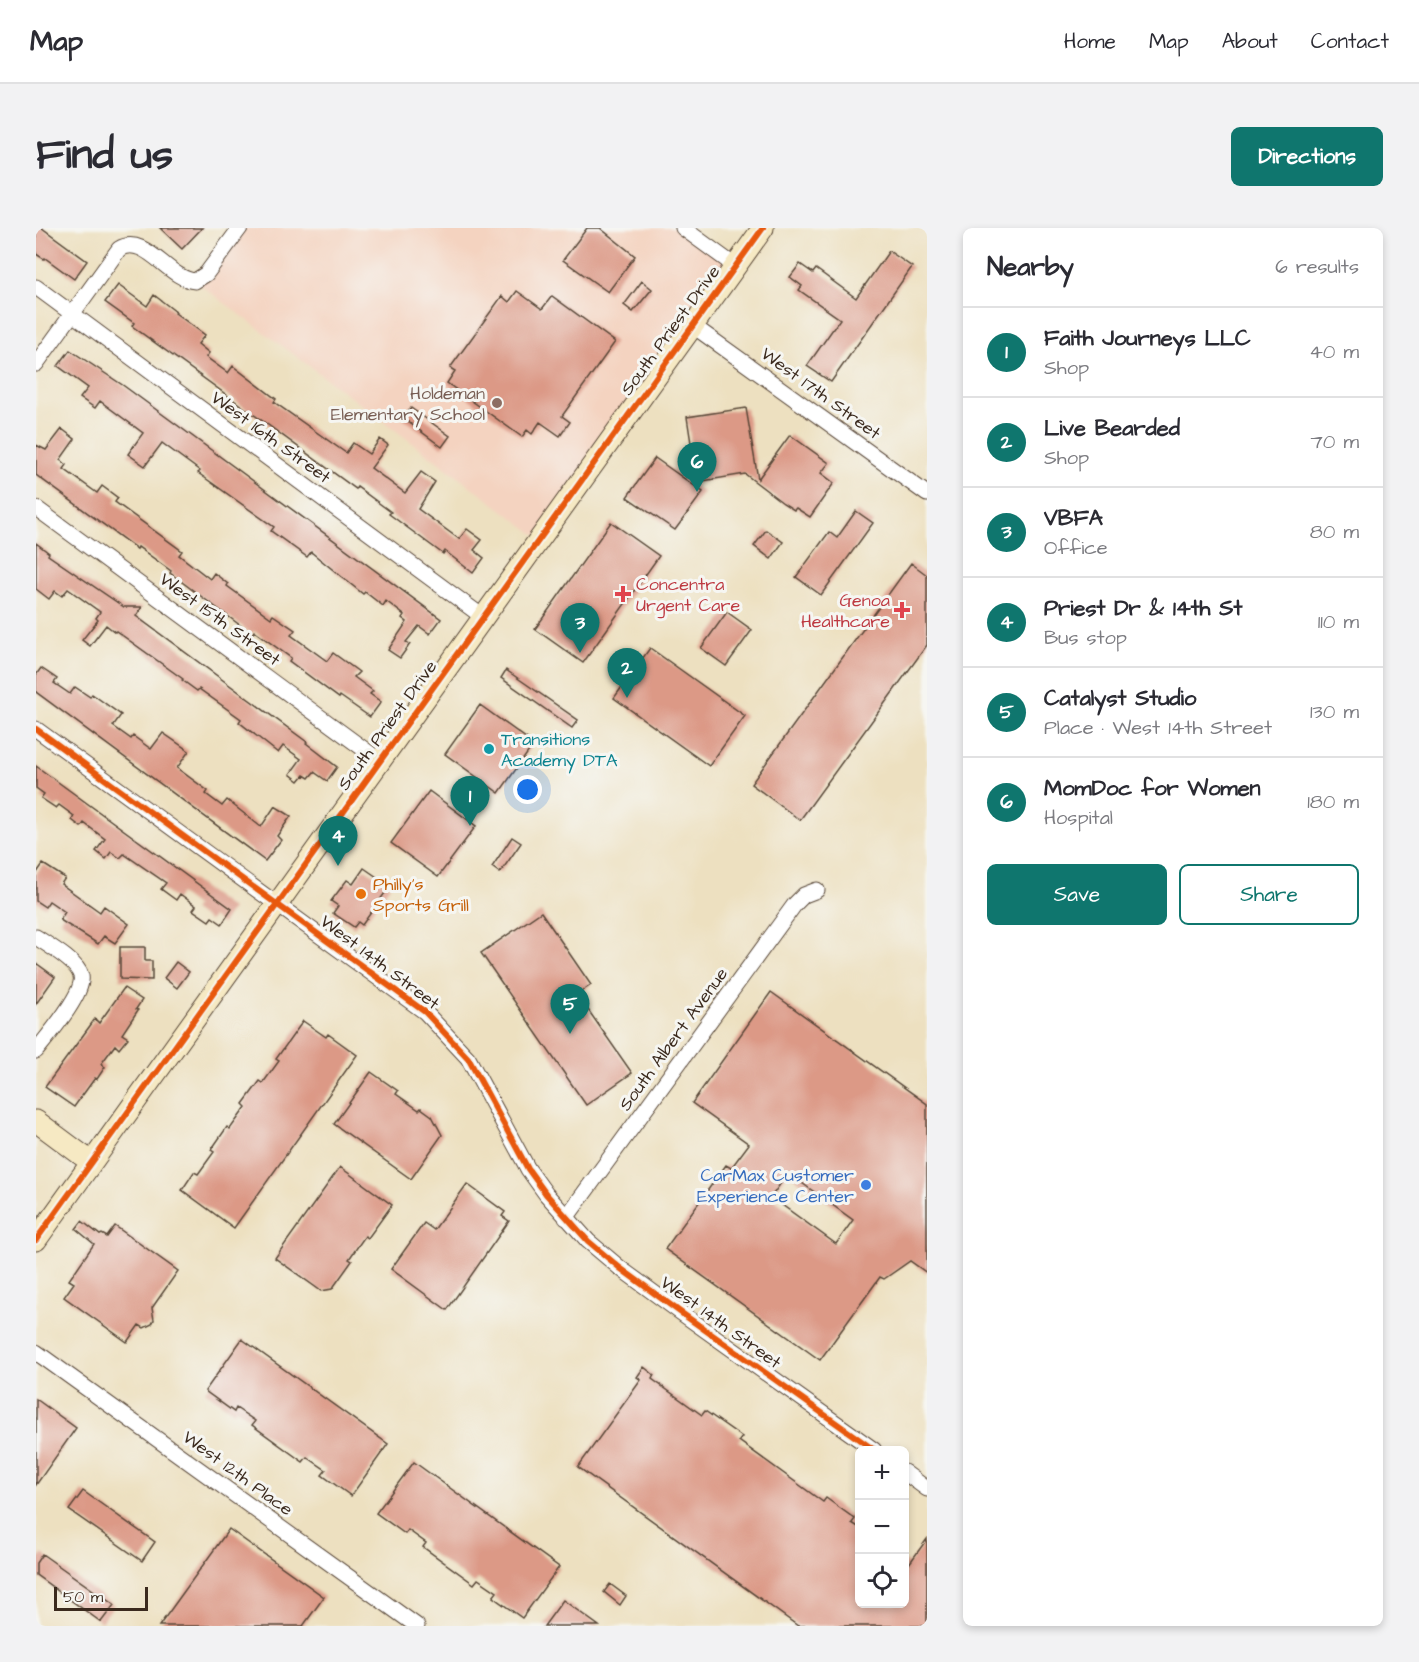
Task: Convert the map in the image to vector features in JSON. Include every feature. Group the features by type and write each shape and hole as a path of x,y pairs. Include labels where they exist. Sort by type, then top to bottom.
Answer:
{"main road":[{"name":"South Priest Drive","path":"36,1240 763,228"},
{"path":"36,1121 91,1162"}],"street":[{"path":"36,364 115,253 123,246 140,247 182,278 195,281 201,279 211,269 240,228"},
{"path":"683,228 735,266"},
{"name":"West 16th Street","path":"36,287 483,617"},
{"name":"West 17th Street","path":"692,325 927,494"},
{"name":"West 15th Street","path":"36,508 380,762"},
{"name":"West 14th Street","path":"36,729 394,989 438,1024 468,1058 528,1168 546,1194 588,1240 620,1268 868,1446"},
{"name":"South Albert Avenue","path":"566,1218 795,904 804,896 817,890"},
{"path":"36,937 73,965 81,977 76,997 36,1051"},
{"name":"West 12th Place","path":"36,1352 417,1626"},
{"path":"909,1476 927,1489"}],"shaded area":[{"name":"Holdeman Elementary School","path":"240,228 683,228 735,266 540,538 195,281"}],"building":[{"path":"36,228 42,228 87,261 74,279 36,254"},
{"path":"160,228 202,228 182,249"},
{"path":"587,228 600,228 635,256 608,292 563,260"},
{"path":"889,251 912,267 831,382 807,366 840,319 799,290 802,286 790,277 800,264 813,273 816,269 856,298"},
{"path":"642,281 652,289 633,312 624,305"},
{"path":"118,285 147,306 154,295 205,335 198,344 209,353 206,357 228,373 233,366 276,399 274,402 346,453 353,443 369,454 380,439 388,445 371,468 405,493 421,472 435,482 418,509 459,539 467,529 482,540 474,550 484,558 473,573 445,551 443,554 357,487 356,489 132,326 134,323 105,302"},
{"path":"517,291 542,309 552,296 615,342 562,416 570,422 560,436 540,422 532,434 527,430 522,437 447,383 455,371 450,368 502,296 509,302"},
{"path":"70,350 124,386 441,619 430,634 419,626 406,642 410,644 400,658 388,650 407,622 402,618 404,615 386,601 383,606 365,592 363,594 311,552 307,557 271,531 274,527 198,473 200,471 162,443 145,466 128,454 143,433 100,401 95,408 80,398 88,388 58,366"},
{"path":"411,408 450,436 442,447 403,418"},
{"path":"746,408 758,479 790,435 829,463 821,473 834,483 810,517 783,503 745,474 697,482 687,417"},
{"path":"62,429 75,439 60,460 67,465 64,469 97,493 102,486 118,498 115,502 182,551 179,555 210,579 214,573 228,584 227,586 271,618 273,615 295,630 291,635 327,661 333,653 359,672 354,677 373,691 370,694 381,702 370,717 340,696 339,698 289,661 291,658 254,631 252,634 170,573 171,571 36,475 36,445 46,450"},
{"path":"655,458 703,492 675,530 627,497"},
{"path":"856,511 873,523 821,595 796,577 829,532 837,538"},
{"path":"611,522 659,556 583,663 535,629"},
{"path":"766,530 783,542 771,559 754,546"},
{"path":"36,543 49,553 48,555 124,607 142,607 136,616 307,742 337,767 327,781 314,772 309,778 304,775 299,781 290,774 301,759 283,746 278,753 239,722 241,719 199,689 197,691 106,625 90,646 82,640 98,620 96,618 100,612 68,589 62,596 55,591 49,599 36,589"},
{"path":"911,563 927,575 927,645 800,820 751,784"},
{"path":"727,612 752,630 726,666 701,648"},
{"path":"650,648 745,716 709,766 614,698"},
{"path":"41,668 57,679 54,683 70,694 75,687 90,697 92,694 121,715 113,726 131,739 133,736 151,749 163,733 189,751 177,768 208,791 206,794 222,806 227,800 261,827 275,806 291,816 277,836 281,840 265,861 36,692 36,675"},
{"path":"506,670 578,720 572,728 501,678"},
{"name":"Transitions Academy DTA","path":"480,705 534,744 499,793 445,754"},
{"path":"36,766 232,909 222,924 212,917 209,921 193,910 196,906 180,894 176,900 161,889 166,883 124,854 120,858 111,852 106,859 96,851 105,839 84,823 81,827 72,820 74,816 59,805 56,808 41,798 44,794 36,788"},
{"path":"429,791 476,826 438,877 391,843"},
{"path":"512,837 521,843 500,873 492,867"},
{"path":"43,864 65,878 61,884 100,912 104,906 129,924 115,943 104,936 98,944 60,920 65,912 49,901 45,907 36,901 36,874"},
{"name":"Philly's Sports Grill","path":"364,868 390,886 362,925 358,922 354,927 333,913 338,906 331,901 347,880 353,884"},
{"path":"541,912 591,985 577,994 632,1073 586,1105 481,953"},
{"path":"120,947 145,947 145,961 152,961 152,980 120,979"},
{"path":"176,962 189,972 177,988 164,978"},
{"path":"36,963 55,977 36,1004"},
{"path":"124,988 142,1000 122,1034 128,1038 119,1049 115,1045 101,1064 105,1067 74,1107 45,1087 95,1019 99,1023"},
{"name":"CarMax Customer Experience Center","path":"771,992 927,1104 927,1273 910,1261 884,1279 880,1277 820,1360 665,1249 726,1165 731,1168 749,1144 692,1103","holes":["788,1173 853,1220 836,1244 771,1197"]},
{"path":"303,1021 326,1037 328,1034 357,1055 234,1228 182,1190 194,1172 198,1174 214,1152 211,1150 227,1127 230,1129 246,1107 243,1104 260,1081 263,1083 279,1061 276,1059"},
{"path":"371,1072 398,1091 396,1094 432,1116 442,1135 411,1179 334,1124"},
{"path":"340,1167 392,1205 368,1238 365,1236 349,1259 352,1261 332,1289 321,1291 275,1258"},
{"path":"467,1184 505,1212 502,1216 509,1221 447,1310 391,1269 424,1223 434,1230"},
{"path":"82,1221 100,1235 107,1237 115,1226 178,1271 152,1308 154,1320 152,1324 144,1328 139,1325 127,1342 64,1297 74,1283 69,1280 94,1244 76,1229"},
{"path":"242,1339 388,1444 351,1496 322,1475 326,1470 307,1457 303,1462 252,1425 255,1421 236,1408 234,1412 205,1391"},
{"path":"644,1367 654,1375 652,1379 702,1415 705,1411 742,1437 739,1441 823,1502 826,1498 855,1519 852,1523 855,1525 855,1608 909,1608 909,1564 927,1539 927,1626 798,1626 578,1467 641,1380 637,1377"},
{"path":"36,1399 76,1428 36,1485"},
{"path":"414,1462 559,1567 522,1618 493,1597 497,1592 478,1579 474,1584 423,1547 426,1543 408,1530 405,1534 376,1513"},
{"path":"83,1491 155,1542 142,1561 69,1510"},
{"path":"229,1529 324,1597 303,1626 159,1626"},
{"path":"42,1554 114,1605 101,1622 36,1575 36,1563"},
{"path":"610,1584 626,1596 620,1605 604,1592"},
{"path":"563,1600 599,1626 544,1626"}],"cycle path":[{"path":"36,1240 763,228"},
{"path":"36,729 425,1012 468,1058 528,1169 546,1194 588,1241 620,1268 680,1312 868,1446"}],"place":[{"name":"Holdeman Elementary School","path":"497,403"},
{"name":"MomDoc for Women","path":"697,492"},
{"name":"Concentra Urgent Care","path":"623,594"},
{"name":"Genoa Healthcare","path":"902,610"},
{"name":"VBFA","path":"580,653"},
{"name":"Live Bearded","path":"627,698"},
{"name":"Transitions Academy DTA","path":"489,749"},
{"name":"Faith Journeys LLC","path":"470,826"},
{"name":"Priest Dr & 14th St","path":"338,866"},
{"name":"Philly's Sports Grill","path":"361,894"},
{"name":"Catalyst Studio","path":"570,1034"},
{"name":"CarMax Customer Experience Center","path":"866,1185"}]}
